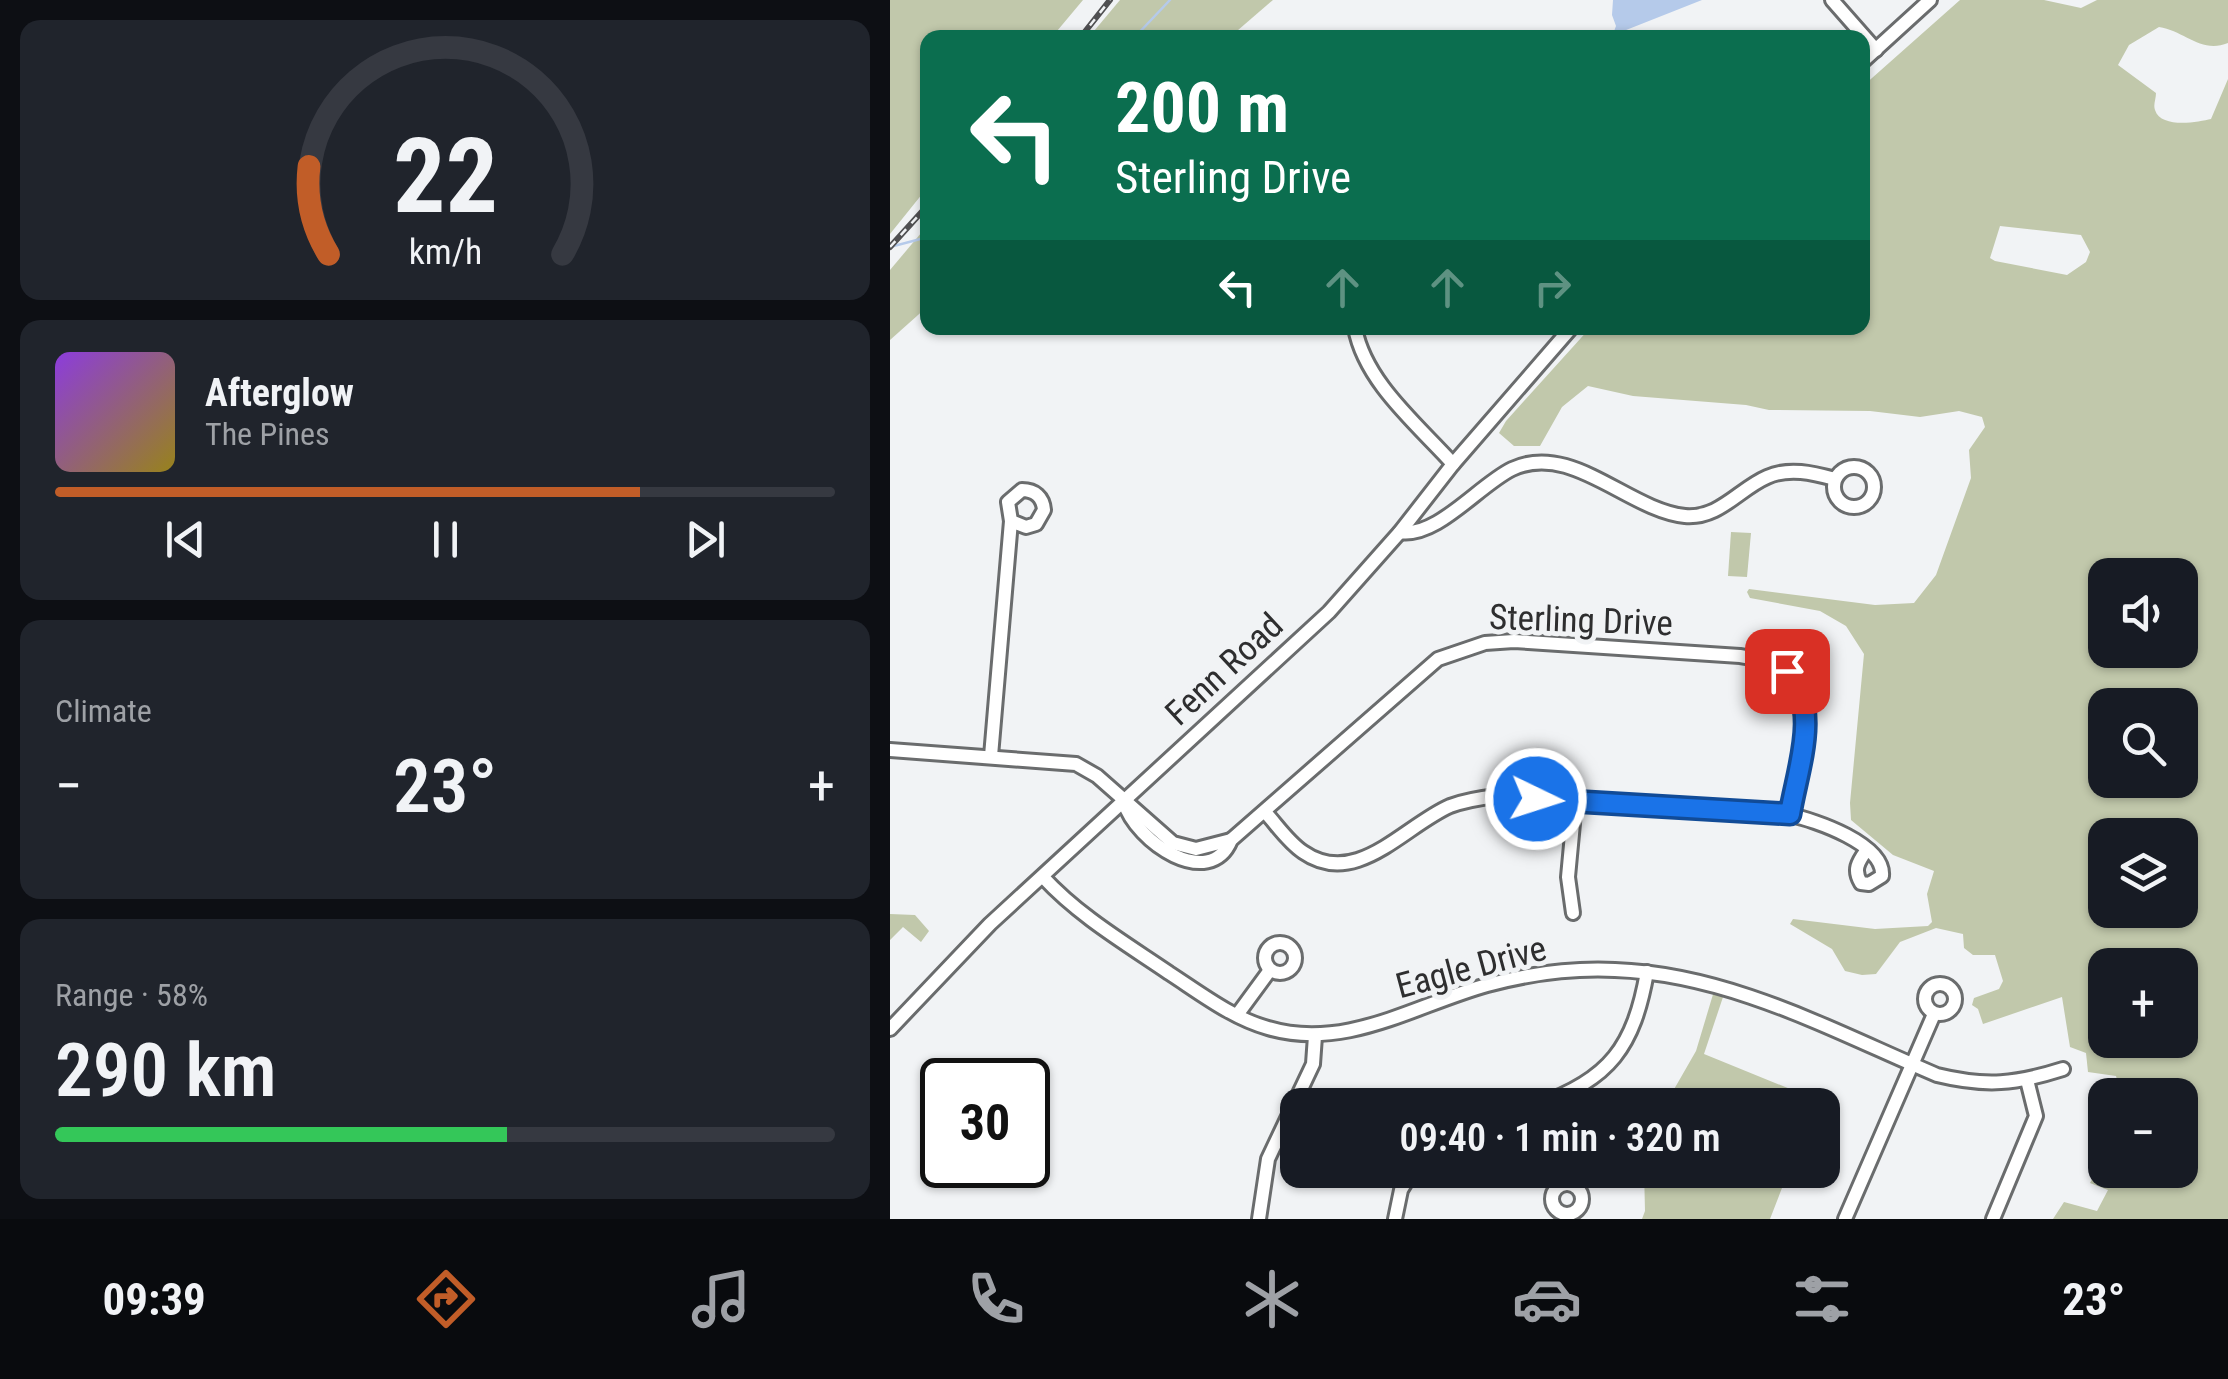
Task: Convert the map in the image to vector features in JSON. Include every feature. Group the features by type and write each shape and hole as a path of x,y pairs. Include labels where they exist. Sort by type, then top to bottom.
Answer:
{"street":[{"path":"1832,0 1858,30"},
{"path":"1870,55 1930,0"},
{"path":"1870,43 1876,50"},
{"path":"1356,335 1358,348 1373,374 1453,464"},
{"name":"Fenn Road","path":"890,1029 951,963 1311,629 1400,532 1453,464 1565,335"},
{"path":"1400,532 1418,532 1512,469 1530,464 1566,466 1667,512 1688,516 1723,506 1766,477 1810,472 1835,479"},
{"path":"1423,503 1435,516 1443,518"},
{"path":"991,756 1011,520"},
{"name":"Sterling Drive","path":"890,750 1076,764 1098,776 1164,838 1173,844 1196,848 1230,840 1438,659 1485,643 1514,640 1740,656 1768,660 1787,671 1804,695 1806,716 1790,814"},
{"path":"1264,812 1299,850 1314,859 1344,865 1360,861 1448,807 1496,796 1790,814 1837,829 1866,850"},
{"path":"1573,913 1568,877 1575,802"},
{"name":"Eagle Drive","path":"1043,877 1071,905 1106,931 1236,1015 1266,1028 1315,1036 1367,1027 1515,979 1578,971 1647,972 1727,988 1937,1076 1993,1084 2027,1080 2063,1069"},
{"path":"1236,1015 1270,970"},
{"path":"1578,1088 1590,1082 1626,1044 1636,1022 1647,972"},
{"path":"1845,1219 1934,1014"},
{"path":"1259,1219 1268,1159 1313,1064 1315,1036"},
{"path":"1993,1219 2036,1116 2027,1080"},
{"path":"1396,1219 1402,1188"}],"green space":[{"path":"890,0 1083,0 1058,30 920,30 920,197 890,234"},
{"path":"1120,0 1273,0 1238,30 1095,30"},
{"path":"1960,0 2044,0 2081,8 2097,0 2228,0 2228,43 2209,46 2159,27 2129,45 2118,65 2156,93 2155,110 2172,122 2211,119 2228,79 2228,1219 2053,1219 2064,1202 2097,1211 2108,1190 2103,1188 2198,1188 2198,1078 2117,1078 2088,1072 2086,1053 2070,1047 2062,997 1983,1024 1978,1009 1972,1005 1974,998 1999,989 2003,981 1995,955 1973,955 1964,948 1963,934 1936,928 1900,942 1876,974 1862,975 1845,971 1832,949 1790,924 1793,919 1875,929 1928,926 1932,922 1927,894 1934,871 1893,855 1851,820 1864,654 1846,626 1820,611 1750,598 1747,592 1749,589 1875,605 1914,603 1936,575 1971,478 1969,450 1985,427 1982,417 1959,411 1920,417 1870,411 1769,410 1633,396 1588,386 1562,407 1540,446 1514,446 1499,433 1584,335 1870,335 1870,80","holes":["2000,226 2081,235 2090,252 2086,262 2067,275 1990,258"]},
{"path":"920,234 920,313 890,340 890,270"},
{"path":"1731,532 1751,533 1747,577 1728,576"},
{"path":"890,914 915,915 929,931 921,942 903,927 890,940"},
{"path":"1714,991 1724,994 1704,1054 1788,1088 1675,1088 1696,1051"},
{"path":"1644,1188 1782,1188 1770,1219 1642,1219"}],"water":[{"path":"1613,0 1702,0 1626,30 1614,30"}],"waterway":[{"path":"1142,30 1170,0"},
{"path":"890,247 920,239"}],"railway":[{"path":"1086,30 1110,0"},
{"path":"890,247 920,214"}],"route":[{"path":"1536,799 1790,814 1806,716 1804,695 1787,671"}]}
